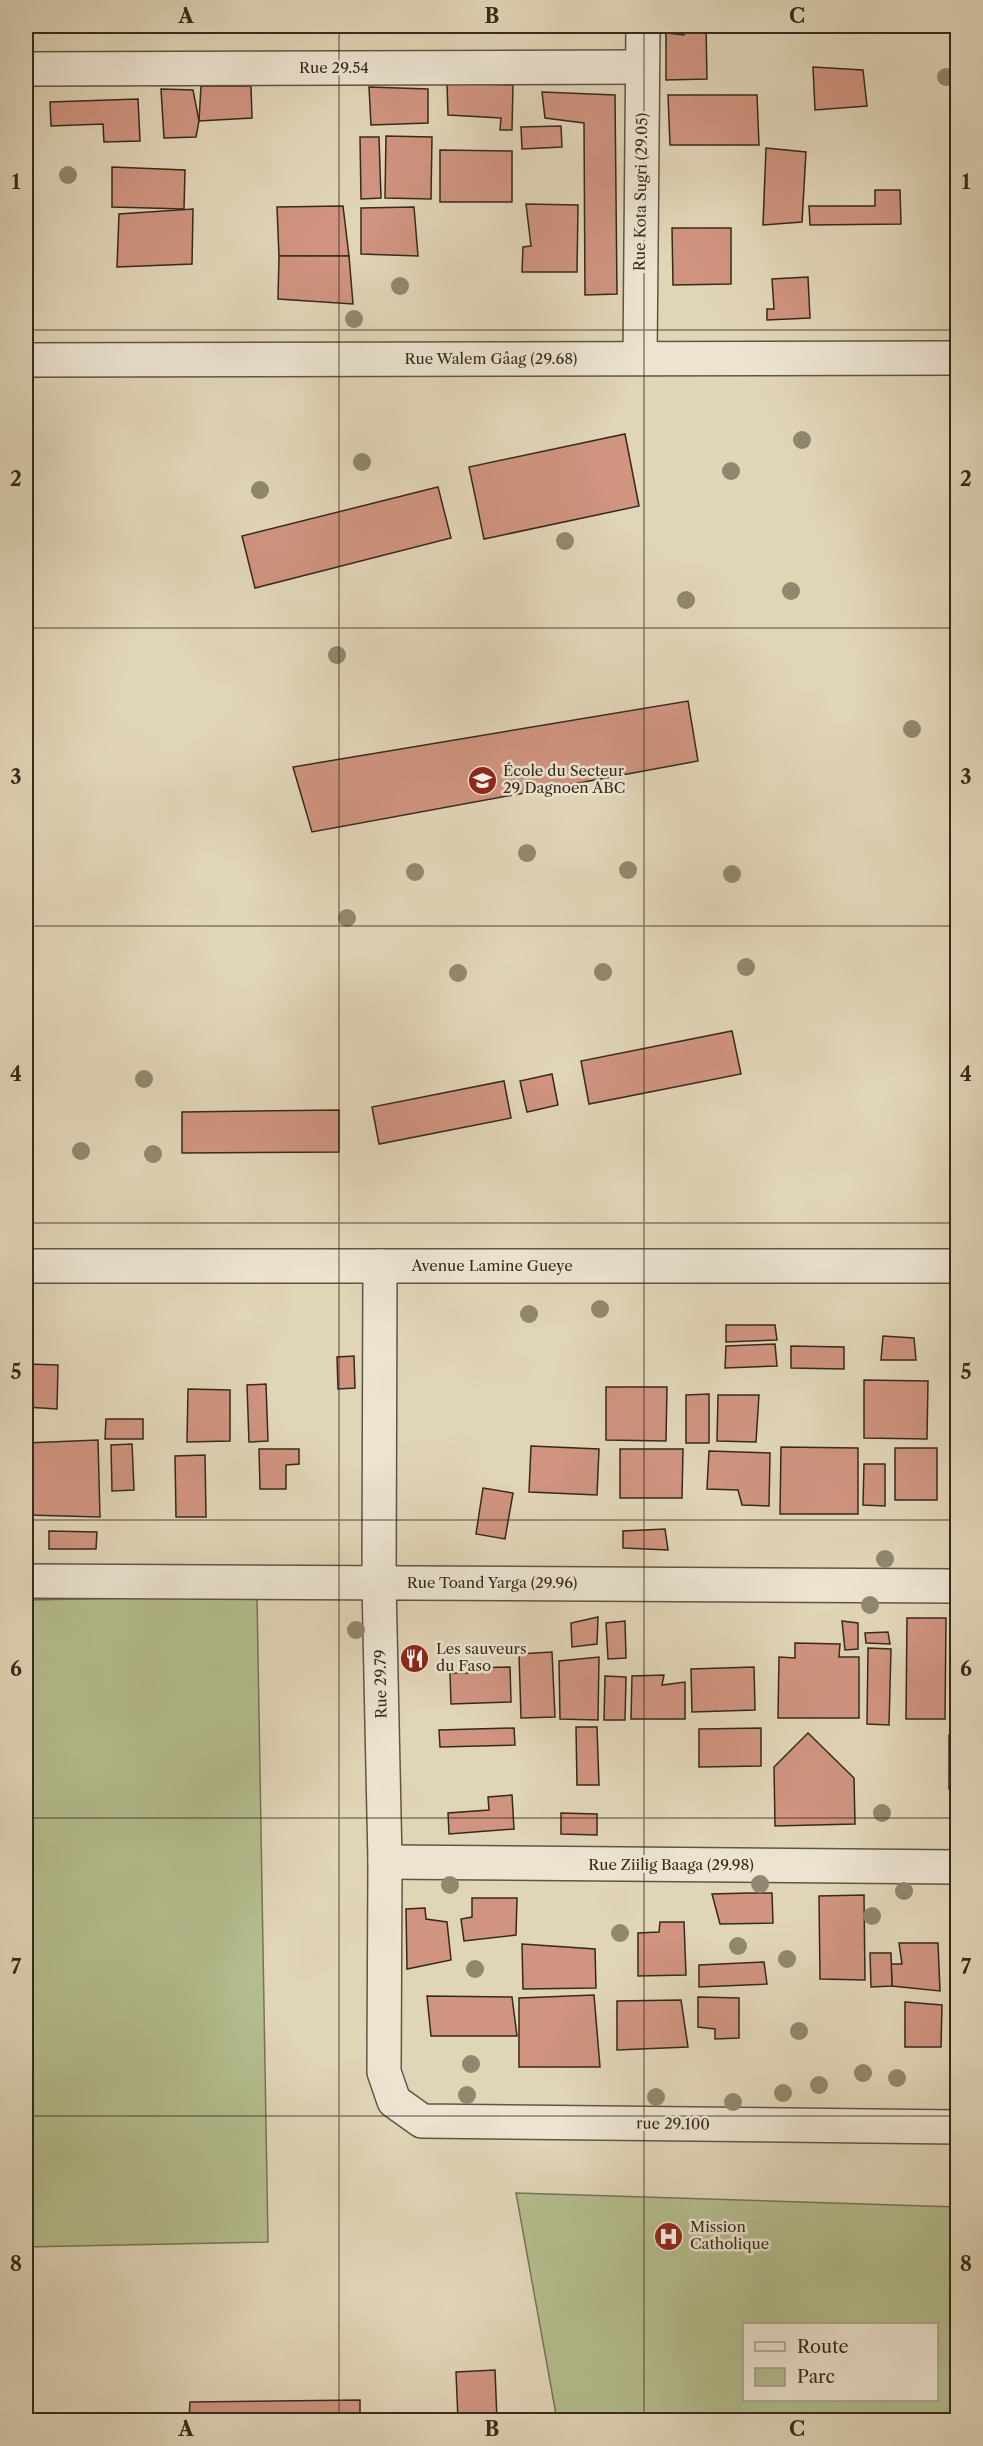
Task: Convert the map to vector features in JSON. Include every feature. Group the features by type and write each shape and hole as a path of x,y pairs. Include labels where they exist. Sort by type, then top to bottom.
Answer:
{"street":[{"name":"Rue Kota Sugri (29.05)","path":"640,358 643,26"},
{"name":"Rue 29.54","path":"26,69 642,67"},
{"name":"Rue Walem Gâag (29.68)","path":"26,360 957,358"},
{"name":"Avenue Lamine Gueye","path":"26,1266 957,1266"},
{"name":"Rue 29.79","path":"380,1266 379,1583 385,1862 384,2072 394,2101"},
{"name":"Rue Toand Yarga (29.96)","path":"26,1581 957,1586"},
{"name":"Rue Ziilig Baaga (29.98)","path":"385,1862 957,1867"},
{"name":"rue 29.100","path":"394,2101 422,2121 957,2127"}],"green space":[{"path":"257,1596 268,2242 26,2247 26,1600"},
{"path":"516,2193 957,2207 957,2420 557,2420"}],"building":[{"path":"684,26 706,26 707,79 666,80 666,33 684,35"},
{"path":"908,26 932,26 932,31 908,31"},
{"path":"813,67 863,70 867,106 815,110"},
{"path":"447,83 513,85 512,130 500,130 501,118 448,115"},
{"path":"201,86 251,86 252,118 199,121"},
{"path":"369,87 428,89 428,123 371,125"},
{"path":"161,89 193,90 199,121 196,137 164,138"},
{"path":"542,92 615,95 617,294 585,295 584,123 545,118"},
{"path":"668,95 757,95 759,145 670,145"},
{"path":"138,99 140,141 104,142 103,124 51,126 50,102"},
{"path":"561,126 562,147 522,149 521,127"},
{"path":"386,136 432,137 431,199 385,198"},
{"path":"360,137 379,137 381,198 361,199"},
{"path":"766,148 806,152 802,222 763,225"},
{"path":"440,150 512,151 512,202 440,202"},
{"path":"112,167 185,170 184,209 112,207"},
{"path":"875,190 900,190 901,224 810,225 809,206 875,206"},
{"path":"526,204 578,205 577,272 522,272 523,247 531,246"},
{"path":"343,206 349,256 279,256 277,207"},
{"path":"414,207 418,256 361,254 361,208"},
{"path":"193,209 192,264 117,267 119,214"},
{"path":"672,228 731,228 731,284 673,285"},
{"path":"279,256 349,256 353,304 278,299"},
{"path":"808,277 810,318 767,320 767,309 774,309 772,279"},
{"path":"625,434 639,506 484,539 469,467"},
{"path":"438,487 451,538 255,588 242,536"},
{"path":"688,701 698,761 312,832 293,767"},
{"path":"732,1031 741,1074 589,1104 581,1061"},
{"path":"552,1074 558,1105 527,1112 520,1081"},
{"path":"504,1081 511,1118 379,1144 372,1107"},
{"path":"339,1110 339,1152 182,1153 182,1112"},
{"path":"726,1325 775,1325 777,1340 726,1342"},
{"path":"883,1336 914,1338 916,1360 881,1360"},
{"path":"775,1344 777,1366 725,1368 726,1346"},
{"path":"791,1346 844,1347 844,1369 791,1368"},
{"path":"354,1356 355,1388 338,1389 337,1357"},
{"path":"26,1364 58,1365 57,1409 26,1407"},
{"path":"864,1380 928,1381 927,1439 864,1438"},
{"path":"266,1384 268,1441 249,1442 247,1385"},
{"path":"606,1387 667,1387 666,1441 606,1440"},
{"path":"188,1389 230,1390 230,1441 187,1442"},
{"path":"709,1394 709,1443 686,1443 686,1395"},
{"path":"718,1395 759,1395 756,1442 717,1441"},
{"path":"106,1419 143,1419 143,1439 105,1439"},
{"path":"98,1440 100,1517 27,1515 26,1443"},
{"path":"132,1444 134,1490 112,1491 111,1445"},
{"path":"531,1446 599,1449 597,1495 529,1492"},
{"path":"781,1447 858,1448 858,1514 780,1514"},
{"path":"895,1448 937,1448 937,1500 895,1500"},
{"path":"259,1449 299,1449 299,1464 286,1465 286,1489 260,1489"},
{"path":"620,1449 683,1449 682,1498 620,1498"},
{"path":"709,1451 770,1453 769,1506 742,1505 738,1490 707,1489"},
{"path":"205,1455 206,1517 176,1517 175,1456"},
{"path":"864,1464 885,1464 885,1506 863,1505"},
{"path":"483,1488 513,1493 505,1539 476,1534"},
{"path":"665,1529 668,1550 623,1548 623,1531"},
{"path":"49,1531 97,1532 96,1549 49,1549"},
{"path":"598,1617 597,1644 572,1647 571,1623"},
{"path":"907,1618 946,1618 945,1719 906,1719"},
{"path":"625,1621 626,1658 608,1659 606,1623"},
{"path":"842,1621 858,1623 858,1649 845,1650"},
{"path":"888,1632 890,1644 866,1643 865,1633"},
{"path":"795,1643 840,1644 839,1657 859,1657 859,1718 778,1718 779,1657 795,1658"},
{"path":"868,1648 891,1649 889,1725 867,1724"},
{"path":"552,1652 555,1717 521,1718 519,1654"},
{"path":"599,1657 598,1720 560,1719 559,1661"},
{"path":"510,1667 511,1702 451,1704 450,1673 468,1673 467,1668"},
{"path":"754,1667 755,1710 692,1712 691,1669"},
{"path":"664,1675 662,1685 685,1682 685,1719 631,1719 632,1676"},
{"path":"605,1676 626,1677 625,1720 604,1720"},
{"path":"576,1727 597,1727 599,1785 577,1785"},
{"path":"514,1728 515,1745 440,1747 439,1730"},
{"path":"761,1728 761,1766 699,1767 699,1729"},
{"path":"808,1733 854,1778 855,1824 775,1826 774,1767"},
{"path":"949,1735 958,1735 958,1789 949,1789"},
{"path":"512,1795 514,1829 449,1834 448,1813 489,1810 488,1797"},
{"path":"561,1813 597,1814 597,1835 561,1834"},
{"path":"772,1893 773,1923 720,1924 712,1894"},
{"path":"864,1895 865,1980 820,1979 819,1896"},
{"path":"472,1898 517,1898 516,1935 464,1941 461,1919 472,1917"},
{"path":"425,1908 426,1919 447,1922 451,1960 407,1969 406,1909"},
{"path":"660,1922 684,1922 686,1975 638,1976 638,1933 659,1932"},
{"path":"952,1922 958,1923 958,1994 950,1994"},
{"path":"899,1943 938,1943 940,1991 892,1986 891,1964 902,1964"},
{"path":"522,1944 595,1949 596,1988 523,1989"},
{"path":"870,1953 891,1953 892,1986 871,1987"},
{"path":"764,1962 767,1984 699,1987 699,1965"},
{"path":"594,1995 600,2067 519,2067 519,1998"},
{"path":"427,1996 512,1997 517,2036 431,2036"},
{"path":"698,1997 739,1998 739,2038 715,2039 715,2029 698,2027"},
{"path":"681,2000 688,2047 617,2050 617,2001"},
{"path":"953,2001 958,2001 958,2039 956,2039"},
{"path":"905,2002 942,2005 941,2047 905,2047"},
{"path":"495,2370 497,2420 458,2420 456,2372"},
{"path":"360,2400 360,2420 189,2420 190,2402"}],"place":[{"name":"École du Secteur 29 Dagnoen ABC","path":"482,780"},
{"name":"Les sauveurs du Faso","path":"415,1658"},
{"name":"Mission Catholique","path":"669,2236"}]}
